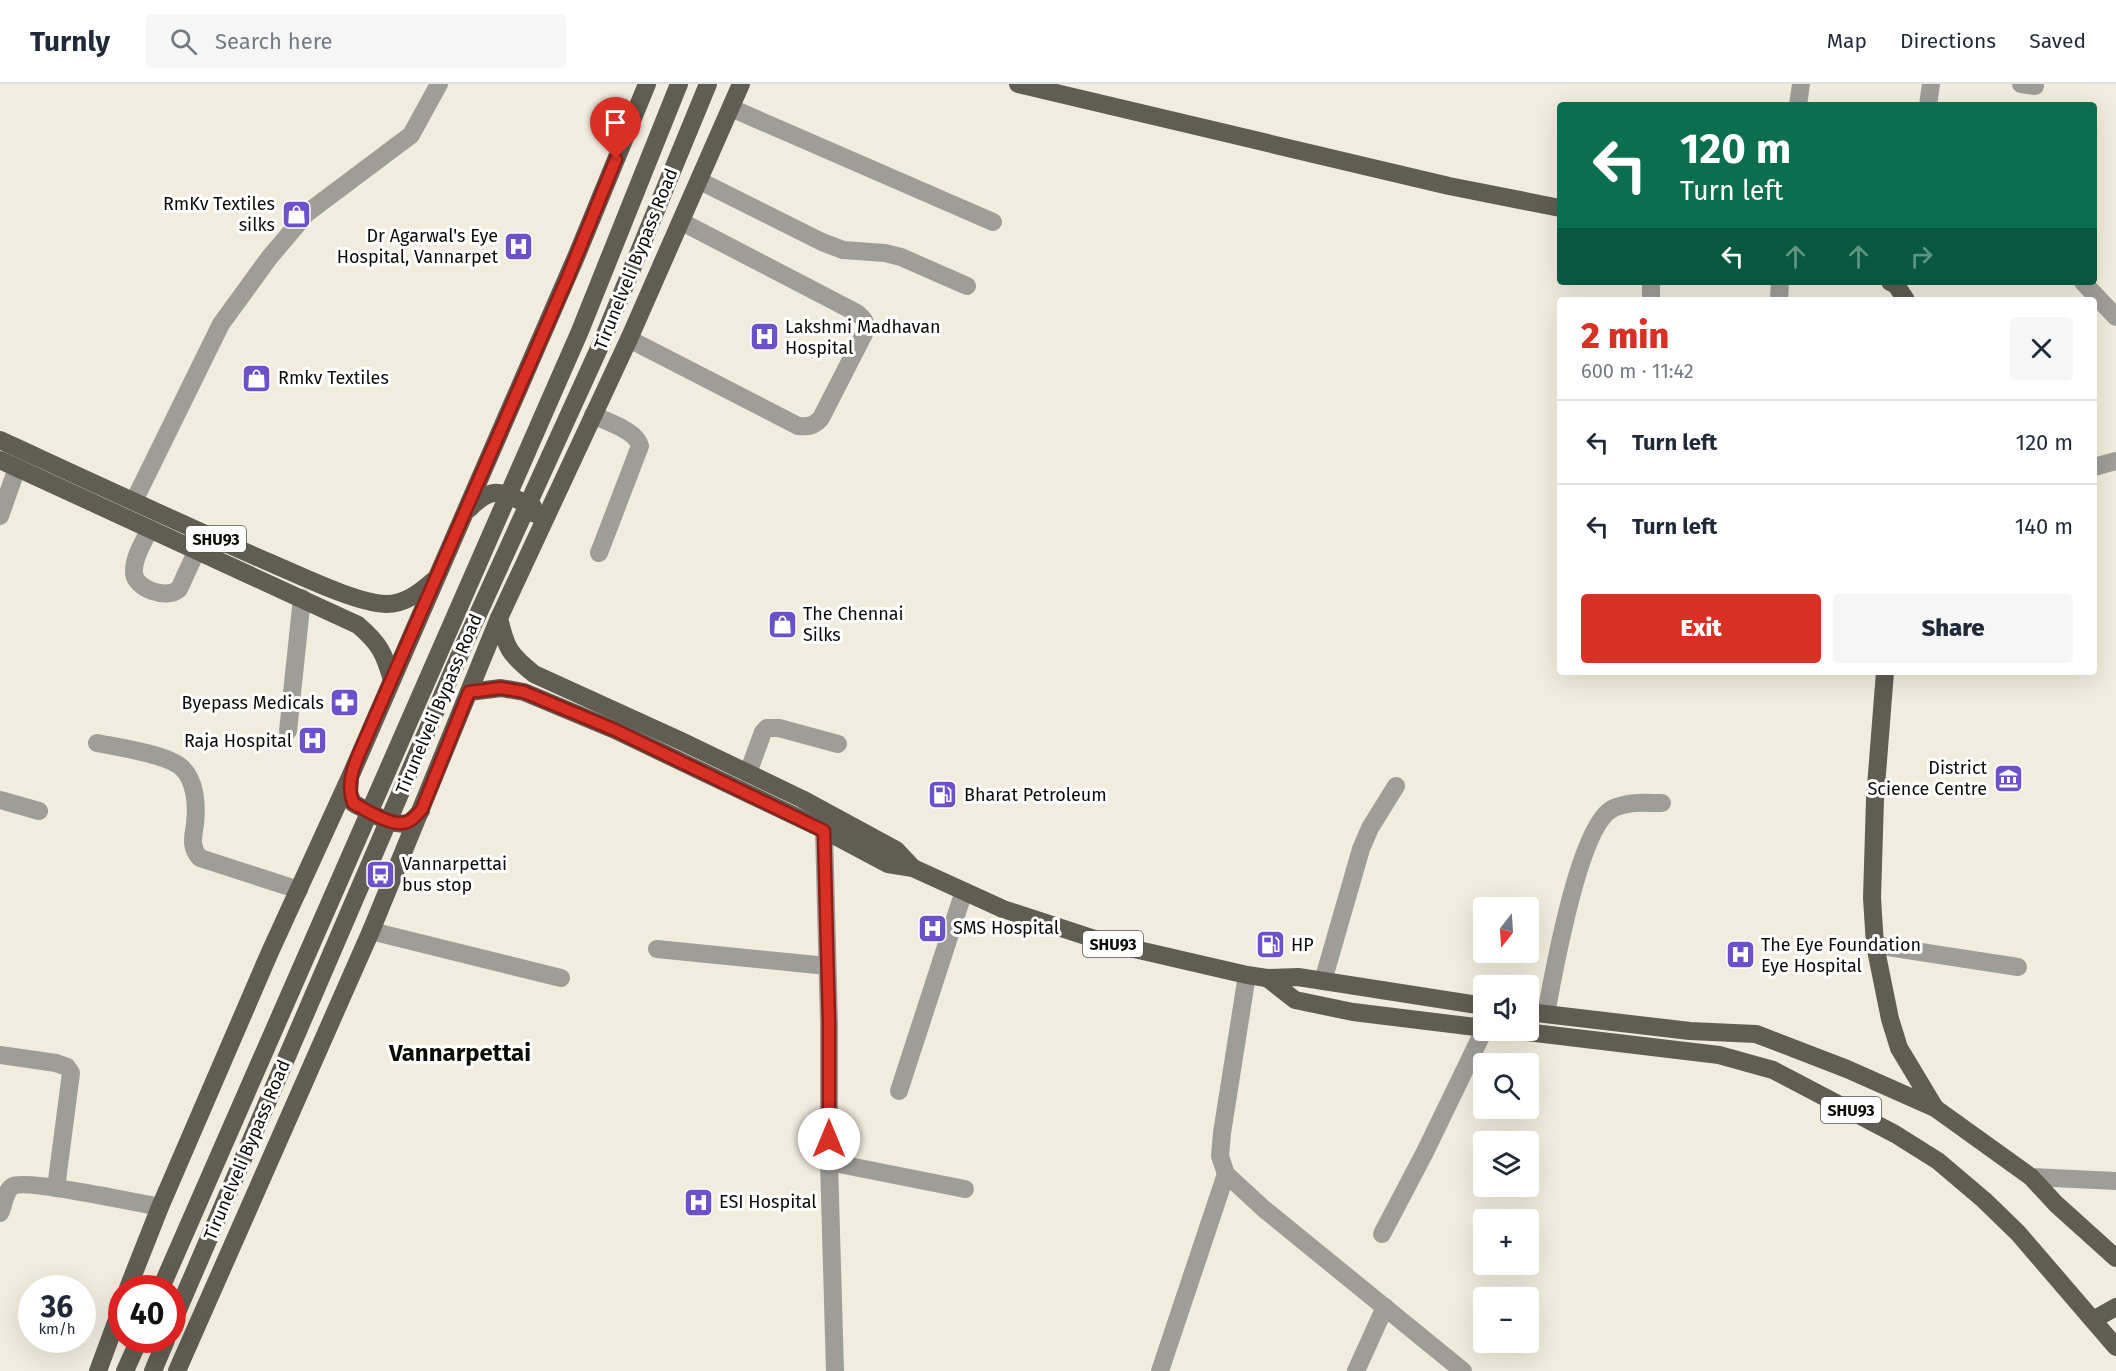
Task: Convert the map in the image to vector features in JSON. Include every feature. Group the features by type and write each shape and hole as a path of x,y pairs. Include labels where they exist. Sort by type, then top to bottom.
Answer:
{"main road":[{"path":"133,1275 270,952 350,777 567,279 647,84"},
{"name":"Tirunelveli Bypass Road","path":"167,1275 580,331 679,84"},
{"name":"Tirunelveli Bypass Road","path":"186,1291 464,645 601,344 708,84"},
{"path":"177,1371 371,931 500,618 682,222 741,84"},
{"path":"1018,84 1449,186 1557,207"},
{"name":"SHU93","path":"0,440 296,574 370,601 385,604 399,603 415,595 435,580"},
{"name":"SHU93","path":"8,464 358,625 375,639 385,656 392,680"},
{"path":"464,514 485,495 498,492 533,507 536,539"},
{"name":"SHU93","path":"500,618 506,645 516,660 534,674 802,799 896,850 913,868"},
{"path":"1885,675 1875,810 1872,898 1875,945 1890,1019 1899,1048 1935,1108"},
{"name":"SHU93","path":"469,692 501,688 524,692 615,730 888,864 913,868 1003,909 1104,942 1247,975 1267,978 1298,976 1473,1004"},
{"path":"350,777 349,793 353,803 376,815 400,825 411,821 422,809"},
{"path":"1267,978 1295,999 1353,1012 1473,1028"},
{"name":"SHU93","path":"1539,1013 1690,1031 1756,1034 1847,1069 1935,1108 2031,1177 2056,1204 2116,1258"},
{"name":"SHU93","path":"1539,1034 1719,1055 1773,1070 1895,1134 1938,1161 1984,1200 2018,1233 2115,1346"},
{"path":"2093,1320 2116,1307"},
{"path":"98,1371 108,1344"},
{"path":"125,1371 133,1353"},
{"path":"153,1371 161,1353"}],"street":[{"path":"134,501 221,324 269,258 307,213 411,135 439,84"},
{"path":"1798,102 1801,84"},
{"path":"1928,102 1931,84"},
{"path":"731,108 993,222"},
{"path":"700,181 822,242 843,250 885,253 902,257 967,286"},
{"path":"629,339 798,426 808,427 821,418 864,334 867,325 865,319 857,313 682,222"},
{"path":"2086,285 2116,317"},
{"path":"593,415 632,434 638,439 640,446 639,455 599,554"},
{"path":"2097,467 2116,461"},
{"path":"0,516 8,464"},
{"path":"150,529 137,557 134,573 136,581 159,593 169,595 179,589 197,550"},
{"path":"288,731 302,598"},
{"path":"748,773 763,732 767,728 779,728 838,744"},
{"path":"96,743 167,759 182,768 191,782 196,800 192,843 200,858 299,890"},
{"path":"1323,981 1361,849 1370,828 1396,786"},
{"path":"0,800 39,811"},
{"path":"1539,1007 1558,951 1573,891 1597,825 1610,810 1630,803 1662,803"},
{"path":"824,831 835,1371"},
{"path":"898,1091 964,891"},
{"path":"371,931 561,978"},
{"path":"1875,945 2018,967"},
{"path":"657,949 827,966"},
{"path":"1247,975 1222,1133 1220,1156 1226,1174 1264,1209 1463,1371"},
{"path":"1382,1234 1425,1152 1478,1041"},
{"path":"0,1055 56,1063 67,1067 70,1073 56,1188"},
{"path":"829,1162 965,1189"},
{"path":"1160,1371 1226,1174"},
{"path":"2031,1177 2116,1181"},
{"path":"0,1219 8,1192 12,1186 19,1184 56,1188 160,1207"},
{"path":"1356,1371 1385,1308"}],"place":[{"name":"RmKv Textiles silks","path":"296,214"},
{"name":"Dr Agarwal's Eye Hospital, Vannarpet","path":"519,246"},
{"name":"Lakshmi Madhavan Hospital","path":"764,337"},
{"name":"Rmkv Textiles","path":"257,378"},
{"name":"The Chennai Silks","path":"782,624"},
{"name":"Byepass Medicals","path":"345,703"},
{"name":"Raja Hospital","path":"313,741"},
{"name":"District Science Centre","path":"2008,778"},
{"name":"Bharat Petroleum","path":"943,795"},
{"name":"Vannarpettai bus stop","path":"381,874"},
{"name":"SMS Hospital","path":"932,928"},
{"name":"HP","path":"1270,945"},
{"name":"The Eye Foundation Eye Hospital","path":"1740,955"},
{"name":"ESI Hospital","path":"698,1202"}],"district":[{"name":"Vannarpettai","path":"460,1053"}],"route":[{"path":"616,159 501,432 365,740 350,777 349,793 353,803 376,815 400,825 411,821 422,809 469,692 501,688 524,692 615,730 824,831 829,1023 829,1139"}]}
